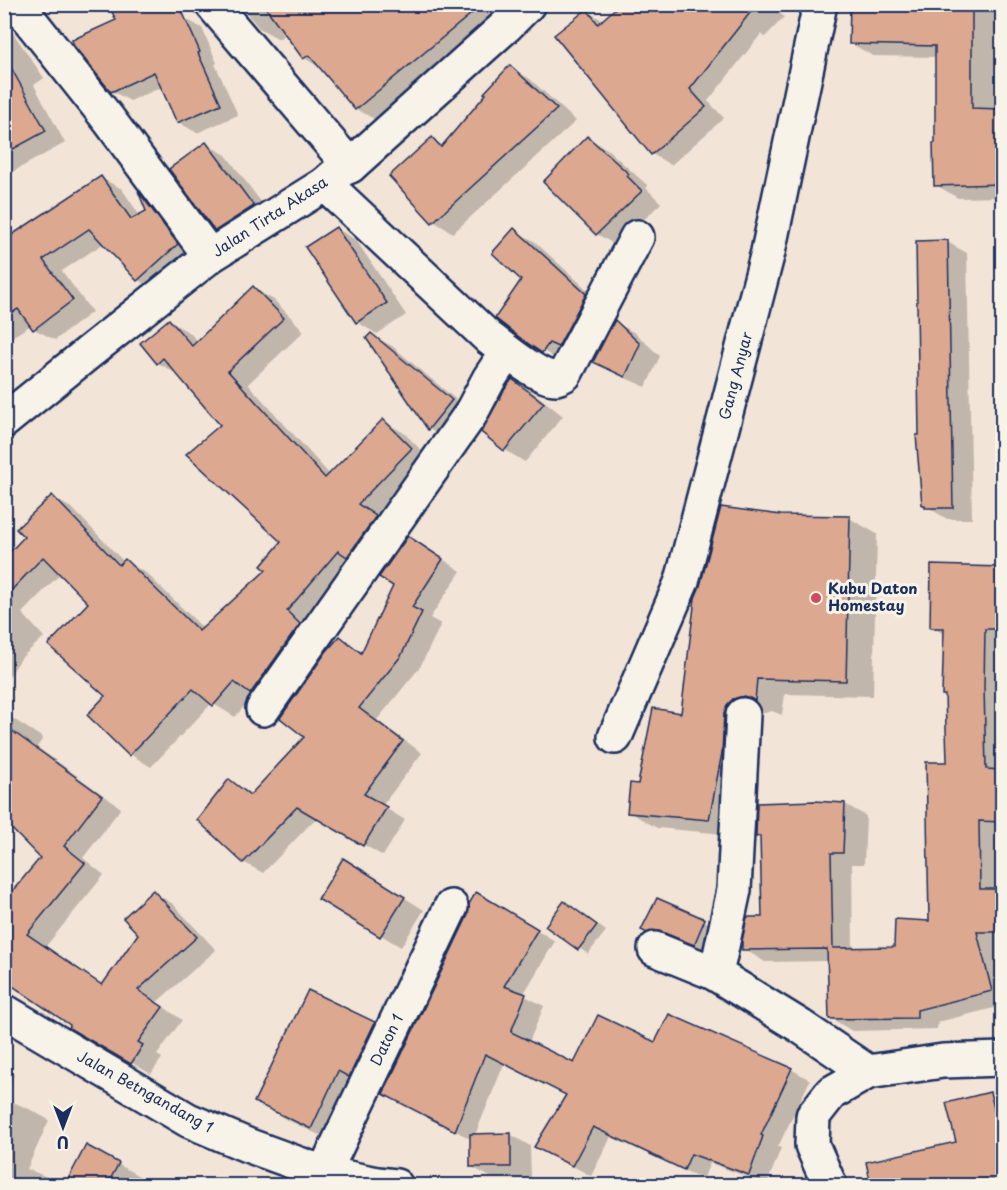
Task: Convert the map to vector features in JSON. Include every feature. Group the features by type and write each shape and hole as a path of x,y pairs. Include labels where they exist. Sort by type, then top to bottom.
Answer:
{"street":[{"path":"17,4 109,120 210,256"},
{"path":"212,4 337,175 470,321 507,352 543,374 558,378 565,374 637,237"},
{"name":"Jalan Tirta Akasa","path":"4,422 210,256 337,175 528,4"},
{"name":"Gang Anyar","path":"615,736 682,582 768,252 820,4"},
{"path":"263,709 470,415 489,379 507,352"},
{"path":"714,974 734,890 743,715"},
{"name":"Daton 1","path":"324,1173 451,907"},
{"path":"655,949 714,974 800,1026 868,1072"},
{"name":"Jalan Betngandang 1","path":"4,1011 188,1120 247,1145 324,1173 377,1184 396,1185"},
{"path":"830,1185 812,1145 813,1116 831,1092 868,1072 944,1061 1002,1059"}],"building":[{"path":"108,4 179,4 221,104 177,123 154,72 111,92 74,46 72,40 116,20"},
{"path":"263,4 483,4 355,110 309,55 303,59"},
{"path":"620,4 757,4 690,89 706,107 651,155 554,35 587,9 598,24"},
{"path":"850,4 972,4 972,108 1001,109 1002,184 934,186 935,46 849,44"},
{"path":"4,55 46,131 4,154"},
{"path":"510,65 557,109 432,223 389,176 432,137 441,147 486,94 484,93"},
{"path":"587,136 629,174 627,176 642,191 596,235 543,182"},
{"path":"206,142 254,206 215,231 169,169"},
{"path":"101,176 131,219 146,211 138,191 178,244 137,281 89,229 43,260 73,300 33,330 18,309 4,318 4,240"},
{"path":"336,227 387,303 356,323 305,247"},
{"path":"514,228 586,294 558,347 549,343 542,353 495,318 521,280 492,253"},
{"path":"948,240 953,508 925,508 925,505 922,505 916,435 919,435 916,241"},
{"path":"253,286 284,318 228,371 325,478 383,419 412,448 358,504 376,516 347,557 338,551 287,611 300,624 250,694 234,682 213,706 193,689 129,756 87,715 105,696 48,645 88,603 43,557 4,598 4,558 24,537 16,529 52,495 119,565 125,559 199,631 266,570 261,566 281,542 186,454 220,425 163,358 157,364 140,343 169,319 192,346"},
{"path":"615,320 640,344 625,377 593,362"},
{"path":"371,333 452,400 428,430 366,338"},
{"path":"512,379 544,403 504,451 481,432"},
{"path":"721,507 781,515 850,516 846,681 757,679 755,701 745,696 733,699 727,705 724,713 722,753 709,820 627,813 630,783 638,784 653,708 681,713 695,598"},
{"path":"408,536 443,559 412,607 422,612 401,656 359,708 403,741 364,794 387,807 363,846 297,807 243,863 197,820 229,779 250,795 304,737 280,718 326,652 340,636 361,653 393,586 379,577"},
{"path":"931,565 1002,567 1002,629 985,629 984,687 986,769 1002,770 1002,822 979,821 980,889 1002,889 1002,932 977,932 992,991 917,1010 917,1018 829,1019 827,949 742,950 747,917 762,917 760,836 756,837 757,803 814,801 845,803 843,853 831,853 833,948 894,947 895,919 929,921 926,762 947,762 945,695 942,695 944,628 930,628"},
{"path":"4,725 102,796 64,846 85,863 27,934 102,985 138,934 123,918 153,890 197,937 138,990 163,1007 138,1042 143,1045 131,1064 69,1028 70,1025 4,980 4,901 40,858 4,821"},
{"path":"343,858 405,897 380,937 318,899"},
{"path":"476,892 538,929 504,986 526,994 511,1032 574,1063 598,1015 655,1042 669,1014 792,1068 761,1135 763,1136 749,1175 691,1154 684,1170 593,1127 572,1166 534,1147 566,1095 485,1054 455,1131 383,1094 468,915 469,904"},
{"path":"657,898 705,919 694,945 662,932 653,930 647,933 641,930"},
{"path":"564,901 597,925 578,950 545,926"},
{"path":"308,990 375,1022 349,1077 338,1071 311,1129 254,1102"},
{"path":"990,1092 1002,1141 1002,1185 871,1185 866,1162 956,1142 946,1103"},
{"path":"511,1133 511,1167 470,1167 470,1134"},
{"path":"86,1145 119,1163 107,1185 65,1185"}],"place":[{"name":"Kubu Daton Homestay","path":"816,598"}]}
